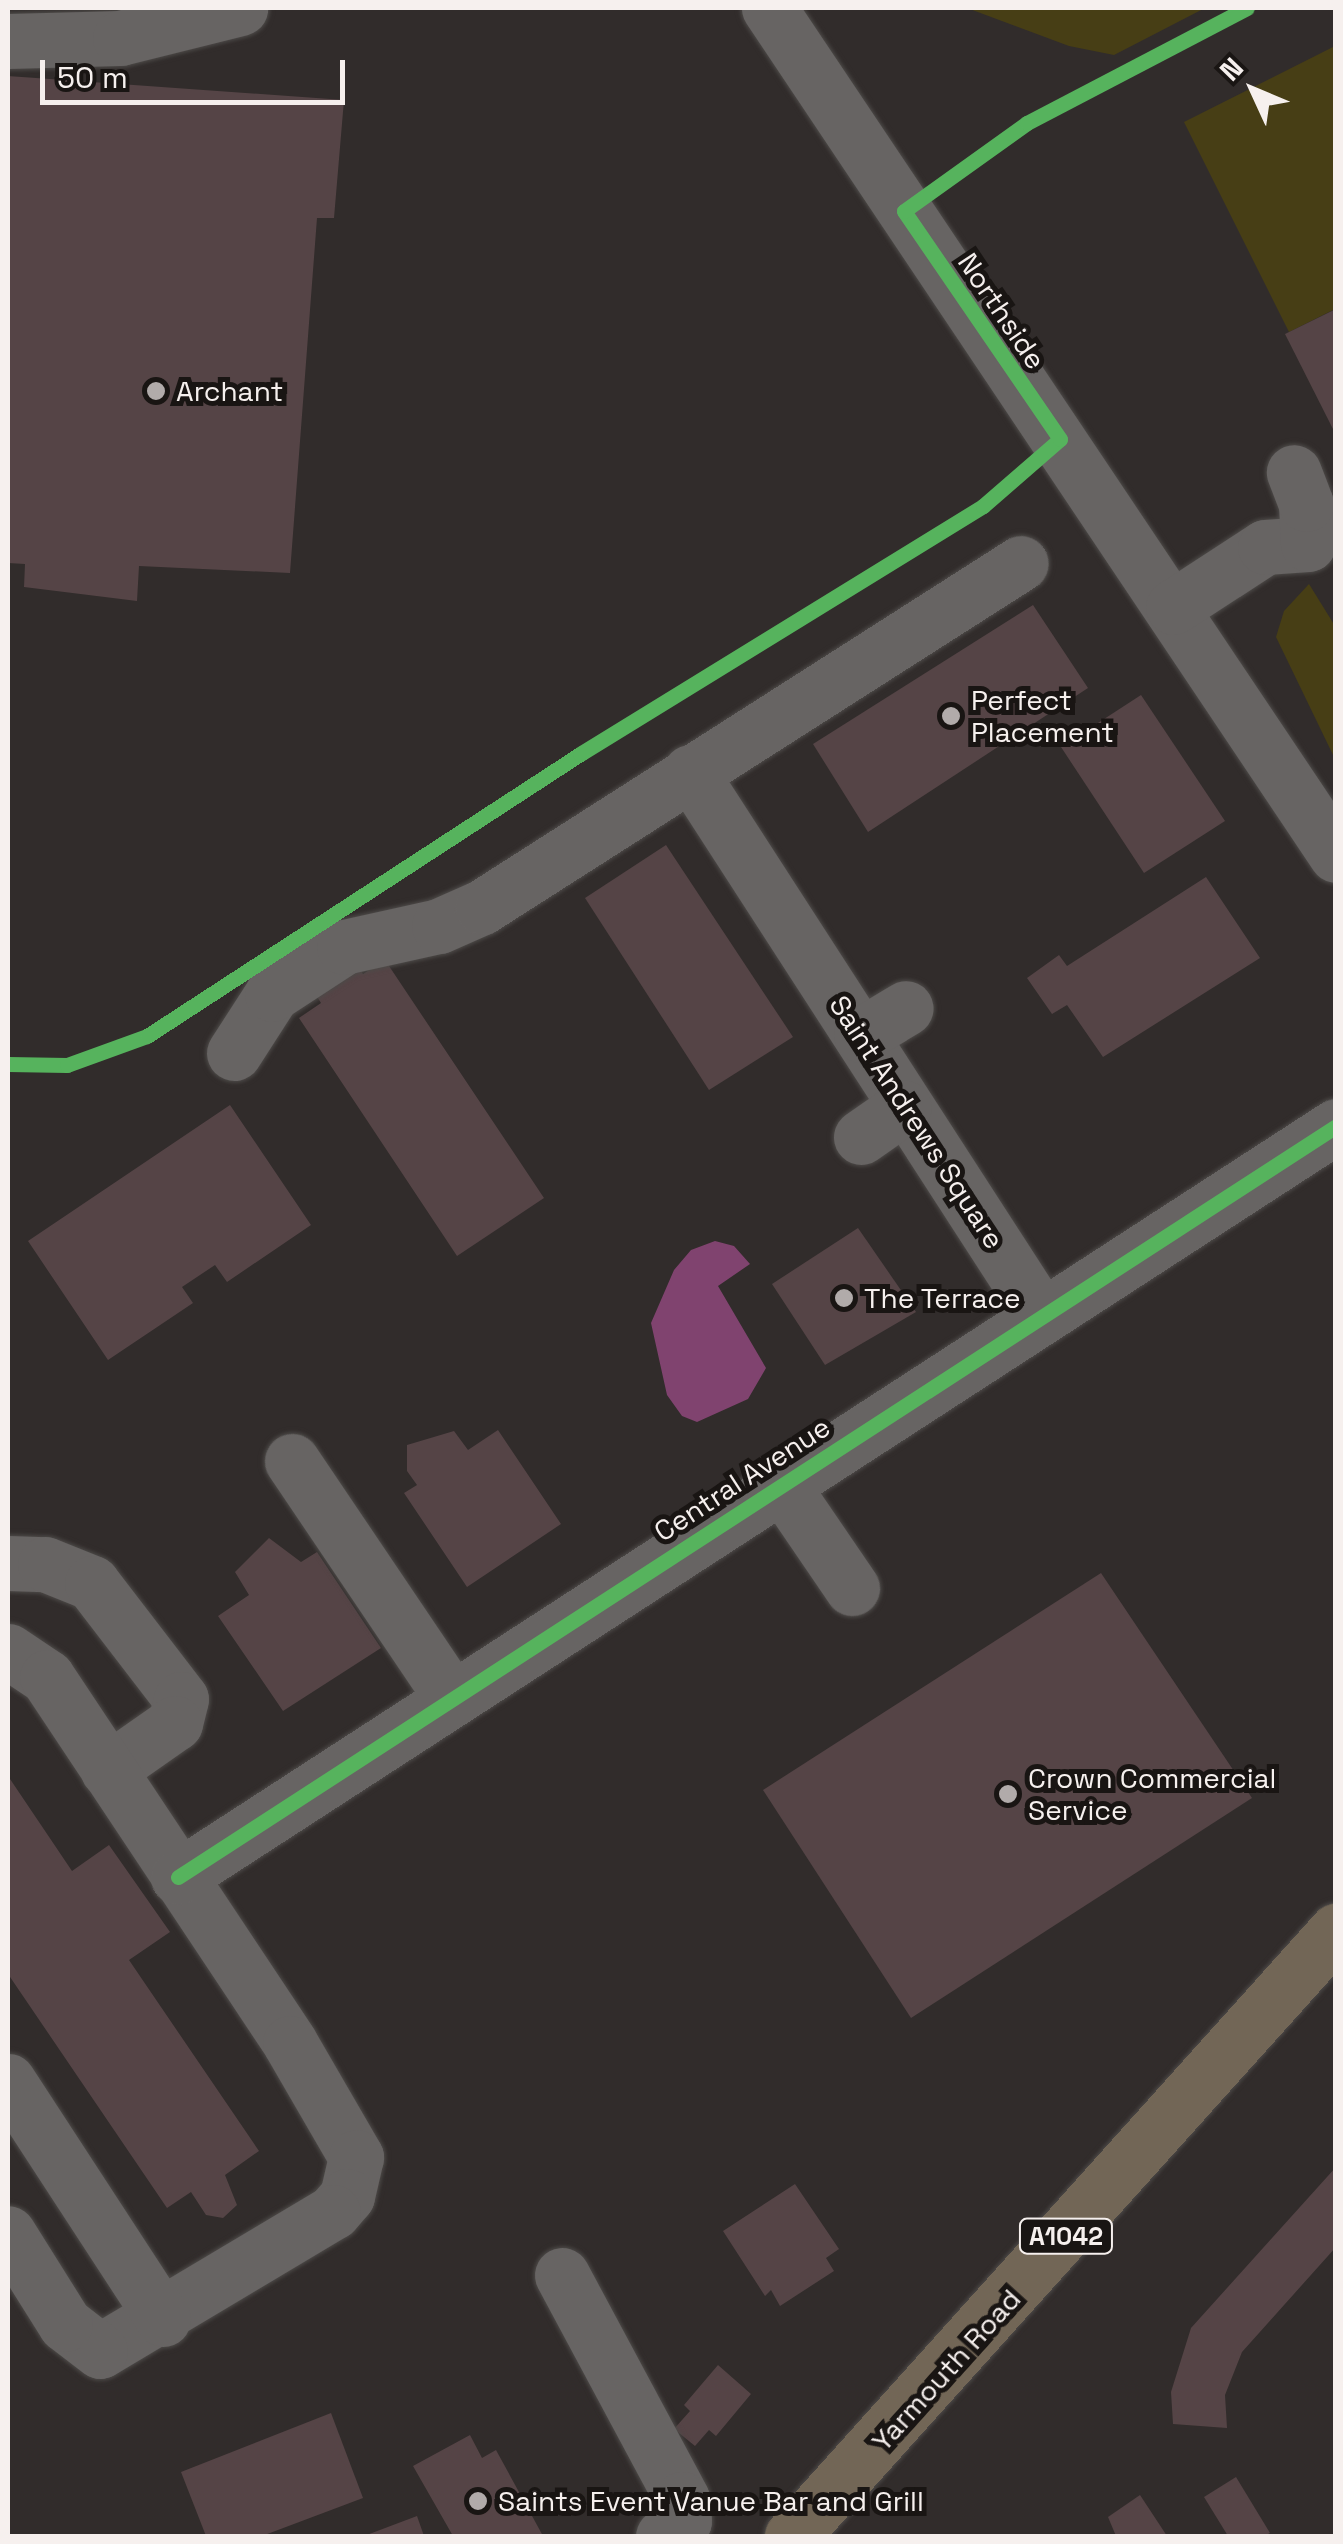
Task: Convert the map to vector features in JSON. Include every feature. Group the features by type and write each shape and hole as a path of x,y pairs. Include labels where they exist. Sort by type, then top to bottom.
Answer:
{"highway":[{"name":"Yarmouth Road","path":"792,2536 1336,1930"}],"street":[{"path":"8,41 120,38 240,8"},
{"name":"Northside","path":"769,8 1336,855"},
{"path":"1173,607 1264,547 1308,544 1306,504 1294,472"},
{"path":"234,1052 272,994 344,948 440,926 482,907 1021,563"},
{"name":"Saint Andrews Square","path":"690,772 792,929 884,1021 883,1122 1000,1208 1042,1316"},
{"name":"Central Avenue","path":"178,1877 1336,1126"},
{"path":"292,1461 452,1698"},
{"path":"781,1484 852,1588"},
{"path":"8,1562 45,1564 92,1583 181,1698 176,1724 108,1770"},
{"path":"8,1651 47,1677 346,2131 356,2168 347,2196 332,2212 163,2319 100,2351 83,2344 8,2234"},
{"path":"8,2082 163,2319"},
{"path":"562,2275 682,2499 684,2521 663,2536"}],"shaded area":[{"path":"967,8 1205,8 1114,55 1069,46"},
{"path":"1335,46 1335,309 1289,332 1184,122"},
{"path":"1309,584 1335,626 1335,759 1276,637 1284,611"},
{"path":"715,1241 734,1246 750,1264 718,1286 766,1368 748,1399 697,1422 682,1416 667,1395 651,1323 674,1270 691,1250"}],"building":[{"name":"Archant","path":"8,76 344,100 334,218 317,218 290,573 139,566 137,601 24,587 25,564 8,563"},
{"path":"1336,309 1336,435 1285,334"},
{"name":"Perfect Placement","path":"1033,605 1088,688 868,832 813,744"},
{"path":"1141,695 1225,821 1144,873 1061,747"},
{"path":"666,845 793,1037 709,1090 585,898"},
{"path":"1206,877 1260,958 1103,1057 1067,1005 1052,1014 1027,978 1059,955 1067,966"},
{"path":"353,959 363,974 385,960 544,1198 457,1256 299,1018 321,1003 311,987"},
{"path":"230,1105 311,1225 227,1282 215,1265 182,1287 193,1303 108,1360 28,1241"},
{"name":"The Terrace","path":"858,1228 916,1312 825,1365 772,1284"},
{"path":"498,1430 561,1524 467,1587 404,1493 417,1485 407,1471 407,1445 454,1431 468,1450"},
{"path":"269,1538 301,1562 317,1552 381,1648 283,1711 218,1616 249,1595 235,1572"},
{"name":"Crown Commercial Service","path":"1101,1573 1252,1798 911,2018 763,1790"},
{"path":"8,1776 72,1871 109,1845 170,1932 129,1960 259,2151 225,2175 237,2205 223,2218 206,2215 191,2192 167,2208 8,1974"},
{"path":"1336,2167 1336,2247 1242,2352 1225,2395 1227,2428 1173,2424 1171,2392 1191,2328"},
{"path":"795,2184 839,2249 826,2258 834,2271 780,2306 771,2290 765,2296 723,2231"},
{"path":"718,2365 751,2394 716,2436 709,2430 695,2446 674,2429 690,2411 684,2405"},
{"path":"331,2413 363,2498 262,2536 206,2536 181,2472"},
{"name":"Saints Event Vanue Bar and Grill","path":"470,2435 482,2458 496,2450 543,2536 453,2536 413,2466"},
{"path":"1236,2477 1270,2533 1228,2536 1204,2497"},
{"path":"1140,2495 1167,2536 1116,2536 1108,2517"},
{"path":"417,2516 424,2536 364,2536"}],"cycle path":[{"path":"8,1064 67,1065 147,1036 580,754 983,506 1060,439 904,211 1027,123 1247,8"},
{"path":"178,1877 1336,1126"}],"place":[{"name":"Archant","path":"156,391"},
{"name":"Perfect Placement","path":"951,716"},
{"name":"The Terrace","path":"844,1298"},
{"name":"Crown Commercial Service","path":"1008,1794"},
{"name":"Saints Event Vanue Bar and Grill","path":"478,2501"}]}
